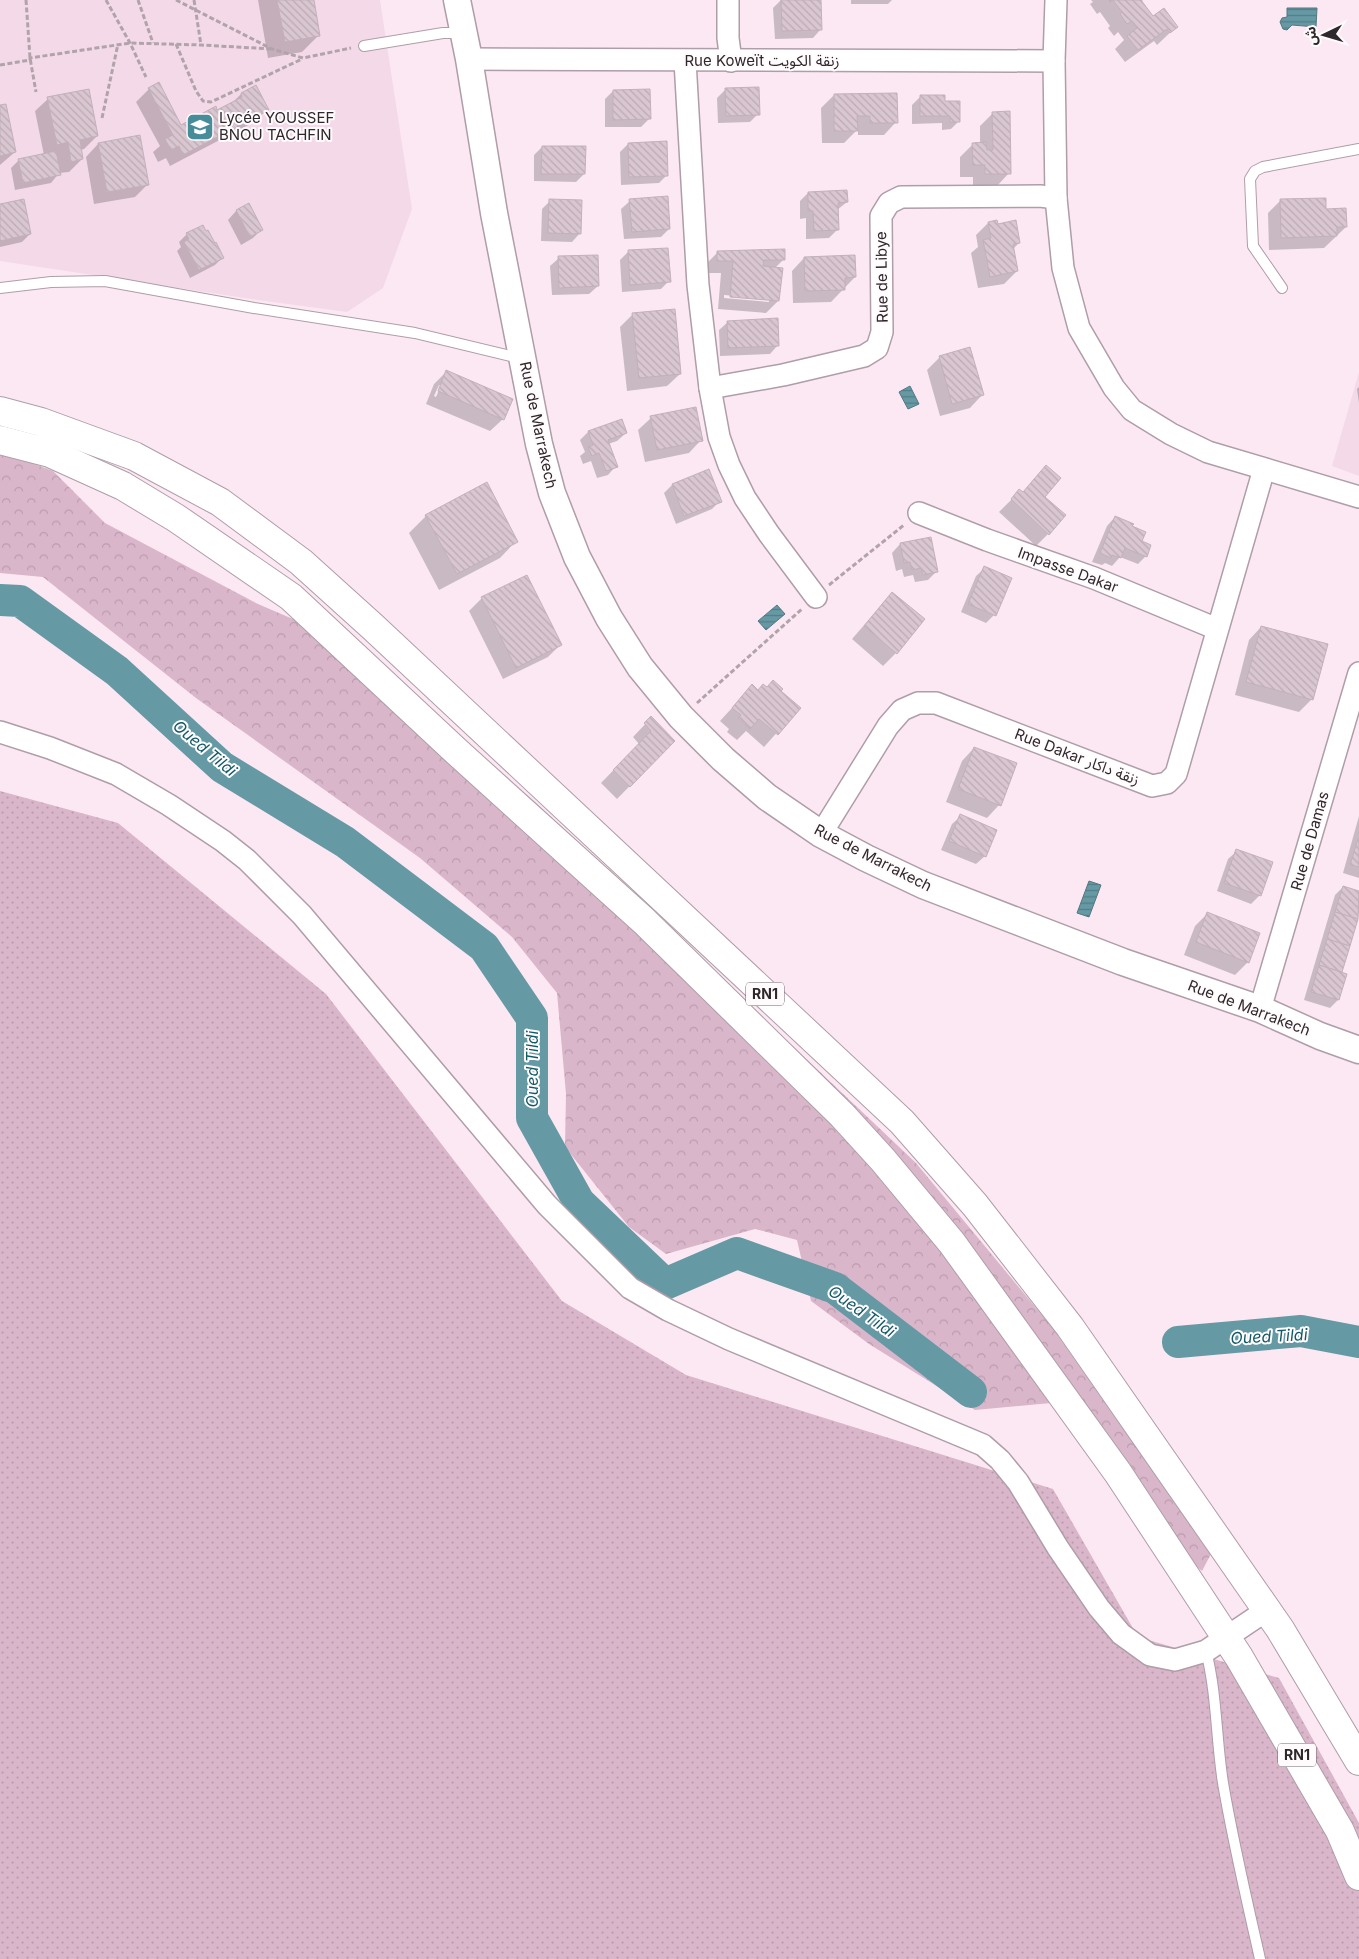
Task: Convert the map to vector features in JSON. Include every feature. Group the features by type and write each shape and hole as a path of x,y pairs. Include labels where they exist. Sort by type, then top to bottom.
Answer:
{"highway":[{"name":"RN1","path":"0,411 41,422 134,456 220,502 301,562 388,641 895,1116 975,1205 1070,1327 1267,1610 1337,1722 1359,1761"},
{"name":"RN1","path":"0,440 50,453 123,486 176,518 291,597 456,751 644,921 842,1115 883,1160 952,1243 1118,1473 1216,1645 1278,1723 1340,1831 1359,1876"}],"street":[{"name":"Rue de Marrakech","path":"457,0 469,60 494,213 539,444 552,492 577,557 609,618 640,667 681,717 723,759 767,797 821,834 924,885 1123,962 1260,1010 1320,1036 1359,1050"},
{"path":"728,0 728,38 731,61"},
{"path":"1056,0 1054,61 1056,198 1063,268 1079,328 1114,388 1132,410 1171,434 1208,452 1359,497"},
{"name":"Rue Koweït زنقة الكويت","path":"469,60 1054,61"},
{"path":"686,61 698,285 710,388 719,437 729,465 745,498 816,597"},
{"name":"Rue de Libye","path":"710,388 784,375 864,356 877,348 882,332 881,216 889,203 901,197 1040,196 1056,198"},
{"name":"Rue Dakar زنقة داكار","path":"821,834 888,726 902,710 918,703 936,704 1152,786 1167,783 1176,774 1264,469"},
{"name":"Impasse Dakar","path":"919,513 987,540 1094,578 1217,629"},
{"name":"Rue de Damas","path":"1260,1010 1359,673"},
{"path":"0,732 50,748 116,774 170,805 223,841 247,860 302,915 547,1204 630,1288 668,1310 729,1339 983,1445 1000,1460 1018,1482 1058,1548 1099,1608 1121,1634 1150,1655 1174,1660 1216,1645 1267,1610"}],"lane":[{"path":"364,46 443,33 463,33"},
{"path":"1282,288 1253,246 1250,179 1255,171 1263,167 1359,149"},
{"path":"0,288 50,282 105,281 254,308 414,333 523,358"},
{"path":"1216,1645 1212,1677 1223,1784 1260,1959"}],"path":[{"path":"26,0 30,58 36,92"},
{"path":"106,0 146,77"},
{"path":"138,0 153,43"},
{"path":"176,0 195,8 272,50"},
{"path":"194,0 201,45"},
{"path":"0,65 30,60 30,58 130,43 272,50 303,58"},
{"path":"102,118 118,44"},
{"path":"176,44 196,91 203,101 210,102 303,58 364,46"},
{"path":"681,717 852,566 919,513"}],"shaded area":[{"name":"Lycée YOUSSEF BNOU TACHFIN","path":"0,0 380,0 412,209 383,288 347,312 0,261"},
{"path":"1359,372 1359,476 1332,466"}],"green space":[{"path":"0,451 53,471 105,523 258,604 351,644 534,801 916,1163 1051,1326 1211,1554 1202,1571 1186,1558 1051,1403 975,1410 869,1344 811,1301 797,1240 755,1229 666,1254 629,1227 565,1147 566,1094 557,993 512,937 420,858 196,698 43,577 0,573"},
{"path":"0,791 118,823 326,994 562,1301 686,1375 1053,1489 1138,1637 1279,1678 1359,1823 1359,1959 0,1959"}],"water":[{"path":"1287,8 1317,8 1316,27 1292,25 1287,30 1283,29 1280,22 1282,18 1287,17"},
{"path":"910,386 919,404 908,409 899,392"},
{"path":"777,605 785,614 766,630 758,621"},
{"path":"1089,881 1101,885 1089,917 1077,913"}],"building":[{"path":"277,0 314,0 320,36 285,42"},
{"path":"781,0 821,0 822,30 782,31"},
{"path":"1113,0 1141,0 1153,16 1164,8 1178,27 1170,33 1167,29 1138,50 1127,36 1137,28 1132,21 1127,24 1120,14 1122,12"},
{"path":"159,82 181,125 216,106 217,110 242,97 241,93 256,85 269,110 183,155 179,146 171,150 165,139 173,135 148,88"},
{"path":"759,87 760,115 726,116 725,88"},
{"path":"89,89 98,136 80,140 83,159 71,162 68,142 57,145 47,97"},
{"path":"650,89 651,119 613,120 613,90"},
{"path":"897,93 898,123 870,123 870,116 857,116 858,131 834,131 834,94"},
{"path":"920,95 945,95 945,101 960,101 960,122 950,122 950,116 920,116"},
{"path":"6,104 16,152 0,156 0,105"},
{"path":"1010,111 1011,174 985,174 985,165 973,165 972,143 986,142 987,150 993,150 992,112"},
{"path":"140,135 149,185 107,192 98,143"},
{"path":"667,141 668,176 629,177 628,143"},
{"path":"542,146 586,146 585,174 541,174"},
{"path":"56,151 61,175 23,183 18,159"},
{"path":"847,190 848,202 838,203 839,230 814,231 813,211 808,211 808,192"},
{"path":"668,196 670,229 632,232 629,199"},
{"path":"1326,198 1326,209 1346,208 1347,227 1337,227 1337,236 1281,238 1280,199"},
{"path":"24,199 31,234 0,241 0,204"},
{"path":"549,199 582,200 581,234 548,233"},
{"path":"249,203 263,230 250,237 236,210"},
{"path":"997,220 998,224 1016,220 1020,243 1013,244 1018,271 990,277 983,240 991,238 988,222"},
{"path":"203,225 216,242 224,258 199,270 184,242 189,239 186,233"},
{"path":"668,248 671,282 630,285 628,250"},
{"path":"785,249 785,260 764,260 763,266 783,268 779,301 730,297 733,261 717,261 717,251"},
{"path":"598,255 599,286 559,288 558,256"},
{"path":"855,255 856,277 845,278 845,290 805,291 804,257"},
{"path":"675,309 681,374 639,378 632,313"},
{"path":"778,318 779,346 728,348 727,321"},
{"path":"970,347 984,395 952,404 939,356"},
{"path":"446,370 513,399 504,420 438,391"},
{"path":"696,407 703,441 657,450 650,416"},
{"path":"622,419 627,433 608,440 618,467 606,471 599,453 592,456 588,447 593,445 588,431"},
{"path":"1046,465 1061,478 1045,497 1066,515 1049,535 1011,499 1019,489 1023,492"},
{"path":"709,469 722,502 684,516 672,484"},
{"path":"487,482 518,542 457,574 425,515"},
{"path":"1115,516 1134,524 1132,526 1146,532 1142,541 1151,545 1147,557 1125,548 1121,558 1112,555 1111,558 1100,553"},
{"path":"931,537 938,572 923,575 921,568 912,570 910,562 904,563 900,543"},
{"path":"984,566 1012,578 996,616 968,604"},
{"path":"527,575 562,645 516,668 481,597"},
{"path":"892,592 925,619 897,654 864,626"},
{"path":"1261,626 1328,644 1313,700 1246,682"},
{"path":"773,680 783,689 781,691 801,708 778,735 759,719 750,729 738,718 741,715 732,708 752,684 758,690 763,684 767,687"},
{"path":"651,716 675,741 630,787 613,770 651,731 644,723"},
{"path":"974,747 1017,763 1001,806 958,789"},
{"path":"960,814 997,830 986,857 949,841"},
{"path":"1359,839 1359,867 1350,865"},
{"path":"1236,849 1273,862 1261,896 1224,883"},
{"path":"1343,886 1359,891 1358,919 1335,912"},
{"path":"1207,912 1260,933 1249,963 1196,942"},
{"path":"1335,912 1358,919 1350,946 1327,939"},
{"path":"1327,939 1350,946 1342,972 1319,965"},
{"path":"1319,965 1347,974 1339,1000 1311,992"}],"waterway":[{"name":"Oued Tildi","path":"0,600 20,601 117,671 222,767 345,842 484,947 532,1018 532,1118 579,1202 665,1284 737,1253 835,1288 971,1392"},
{"name":"Oued Tildi","path":"1178,1342 1301,1331 1359,1342"}],"place":[{"name":"Lycée YOUSSEF BNOU TACHFIN","path":"200,127"}]}
